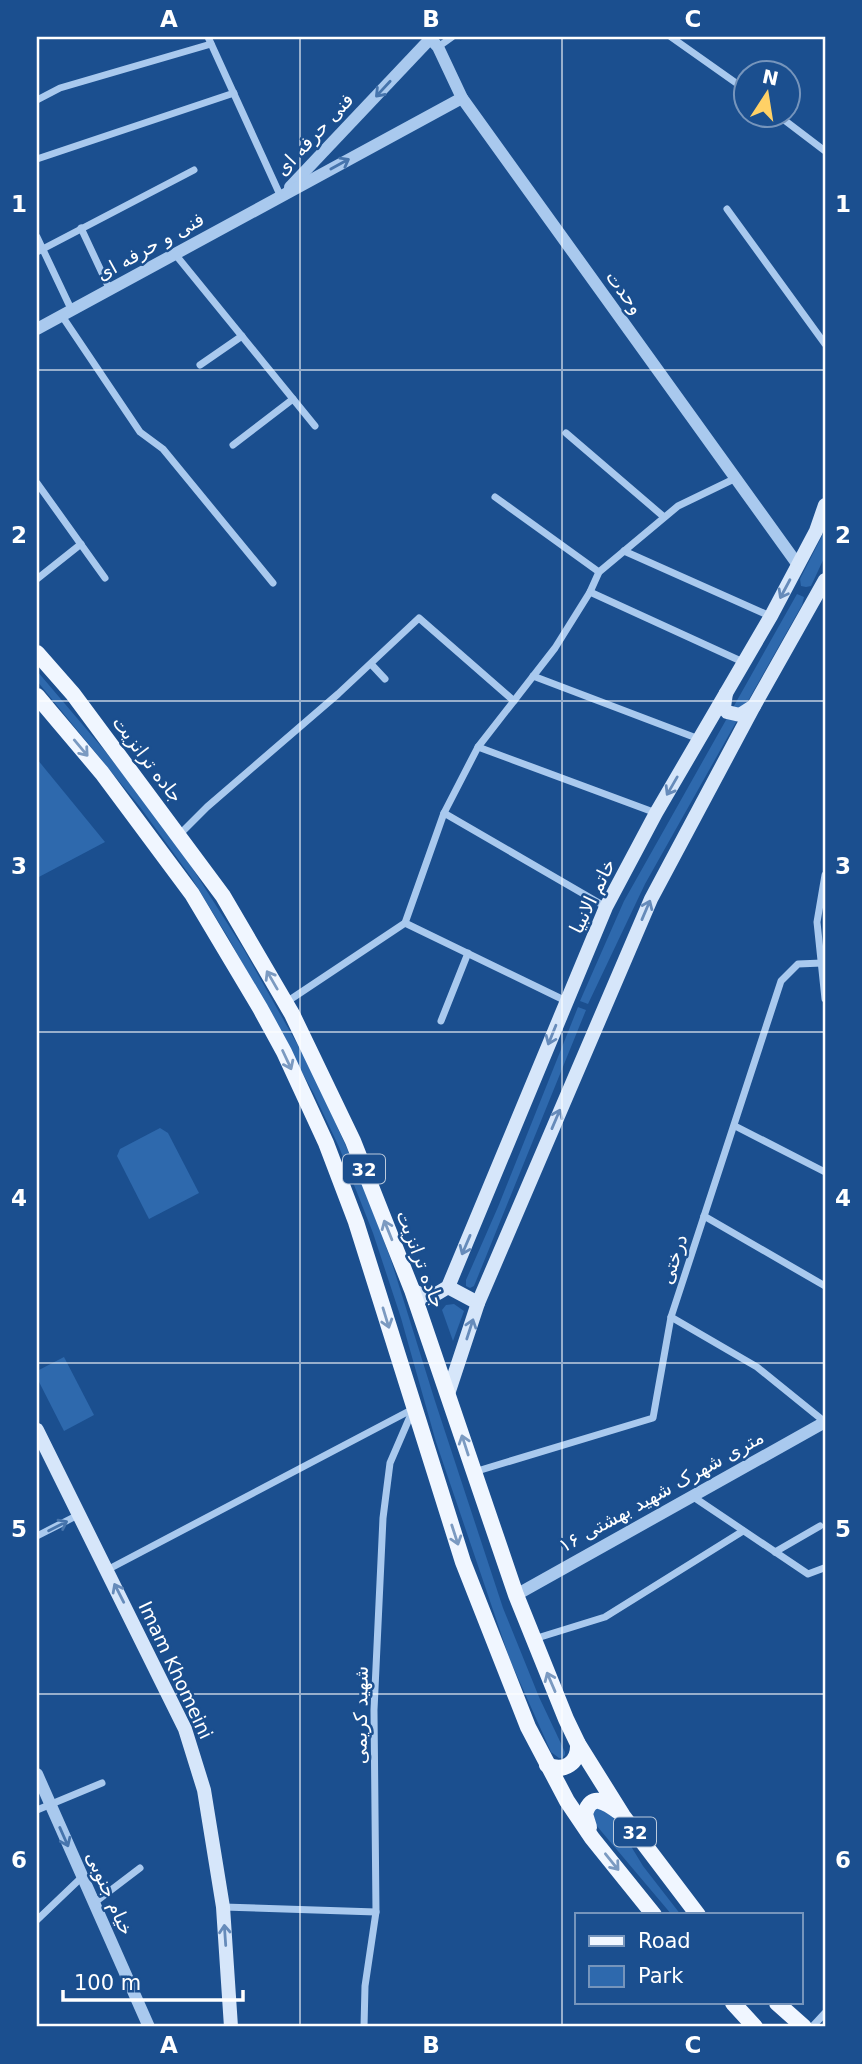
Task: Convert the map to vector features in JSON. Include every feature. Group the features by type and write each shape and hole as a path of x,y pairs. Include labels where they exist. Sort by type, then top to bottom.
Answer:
{"main road":[{"name":"خاتم الانبیا","path":"447,1287 606,907 656,813 771,616 816,531 825,505"},
{"path":"448,1394 478,1303 651,899 825,580"},
{"name":"جاده ترانزیت","path":"37,653 73,694 223,896 285,1003 353,1141 412,1290 516,1595 578,1744 623,1815 696,1913"},
{"path":"727,692 724,707 727,712 740,715 754,706"},
{"name":"32","path":"37,696 102,773 192,894 279,1043 326,1143 356,1222 463,1562 528,1727 567,1801 592,1838 652,1913"},
{"path":"412,1290 426,1297 447,1287 478,1303"},
{"name":"Imam Khomeini","path":"37,1430 186,1729 204,1790 223,1907 231,2027"},
{"path":"547,1765 556,1768 570,1765 576,1758 578,1744"},
{"path":"592,1838 585,1814 589,1804 603,1801 623,1815"},
{"path":"734,2004 755,2027"},
{"path":"778,2004 804,2027"}],"street":[{"name":"فنی حرفه ای","path":"281,197 432,41 452,37"},
{"path":"671,37 732,80"},
{"path":"37,100 60,88 210,40 281,197"},
{"name":"وحدت","path":"432,41 461,98 798,565"},
{"path":"37,159 234,93"},
{"name":"فنی حرفه ای","path":"281,197 461,98"},
{"path":"797,130 825,151"},
{"path":"39,250 194,170"},
{"name":"فنی و حرفه ای","path":"37,329 281,197"},
{"path":"727,209 825,344"},
{"path":"81,229 110,290"},
{"path":"37,237 39,250 67,313 140,432 163,449 273,583"},
{"path":"175,254 315,426"},
{"path":"200,365 242,336"},
{"path":"233,445 293,399"},
{"path":"566,433 664,517"},
{"path":"285,1003 405,923 444,813 478,747 555,648 590,592 599,572 678,506 737,478"},
{"path":"37,483 105,578"},
{"path":"495,497 599,572"},
{"path":"37,579 80,544"},
{"path":"624,551 771,616"},
{"path":"590,592 744,663"},
{"path":"179,835 419,618 514,701"},
{"path":"371,664 385,680"},
{"path":"533,676 699,739"},
{"path":"478,747 656,813"},
{"path":"444,813 606,907"},
{"path":"825,875 817,922 825,999"},
{"path":"817,922 825,929"},
{"path":"405,923 566,1001"},
{"path":"441,1021 468,953"},
{"name":"درختی","path":"473,1472 653,1418 671,1317 781,981 798,964 822,963"},
{"path":"735,1126 825,1172"},
{"path":"704,1216 825,1286"},
{"path":"671,1317 757,1367 825,1422"},
{"path":"107,1570 414,1409"},
{"name":"شهید کریمی","path":"364,2027 365,1986 376,1912 374,1710 383,1518 390,1463 414,1409"},
{"name":"۱۶ متری شهرک شهيد بهشتی","path":"516,1595 825,1422"},
{"path":"692,1496 808,1574 824,1567"},
{"path":"37,1536 78,1515"},
{"path":"775,1552 820,1526"},
{"path":"533,1639 605,1617 743,1531"},
{"name":"خیام جنوبی","path":"37,1774 149,2027"},
{"path":"37,1810 102,1783"},
{"path":"94,1903 140,1868"},
{"path":"37,1920 82,1877"},
{"path":"223,1907 376,1912"},
{"path":"811,2027 825,2013"}],"green space":[{"path":"825,530 825,556 811,586 801,586 800,579"},
{"path":"797,594 804,597 802,605 645,884 588,1004 580,1001 624,901"},
{"path":"37,671 105,751 177,844 243,948 310,1067 359,1175 391,1260 503,1608 539,1697 565,1752 562,1758 551,1752 510,1660 436,1442 401,1318 373,1233 339,1147 314,1094 229,939 191,877 140,807 37,681"},
{"path":"37,759 105,842 37,878"},
{"path":"578,1007 586,1010 474,1286 470,1288 466,1286 466,1280"},
{"path":"160,1128 168,1133 199,1193 149,1219 117,1156 120,1149"},
{"path":"454,1304 464,1311 453,1341 442,1310 446,1305"},
{"path":"64,1357 94,1415 64,1431 37,1378 37,1371"},
{"path":"599,1806 612,1815 643,1866 679,1913 670,1913 596,1825 592,1811"}]}
